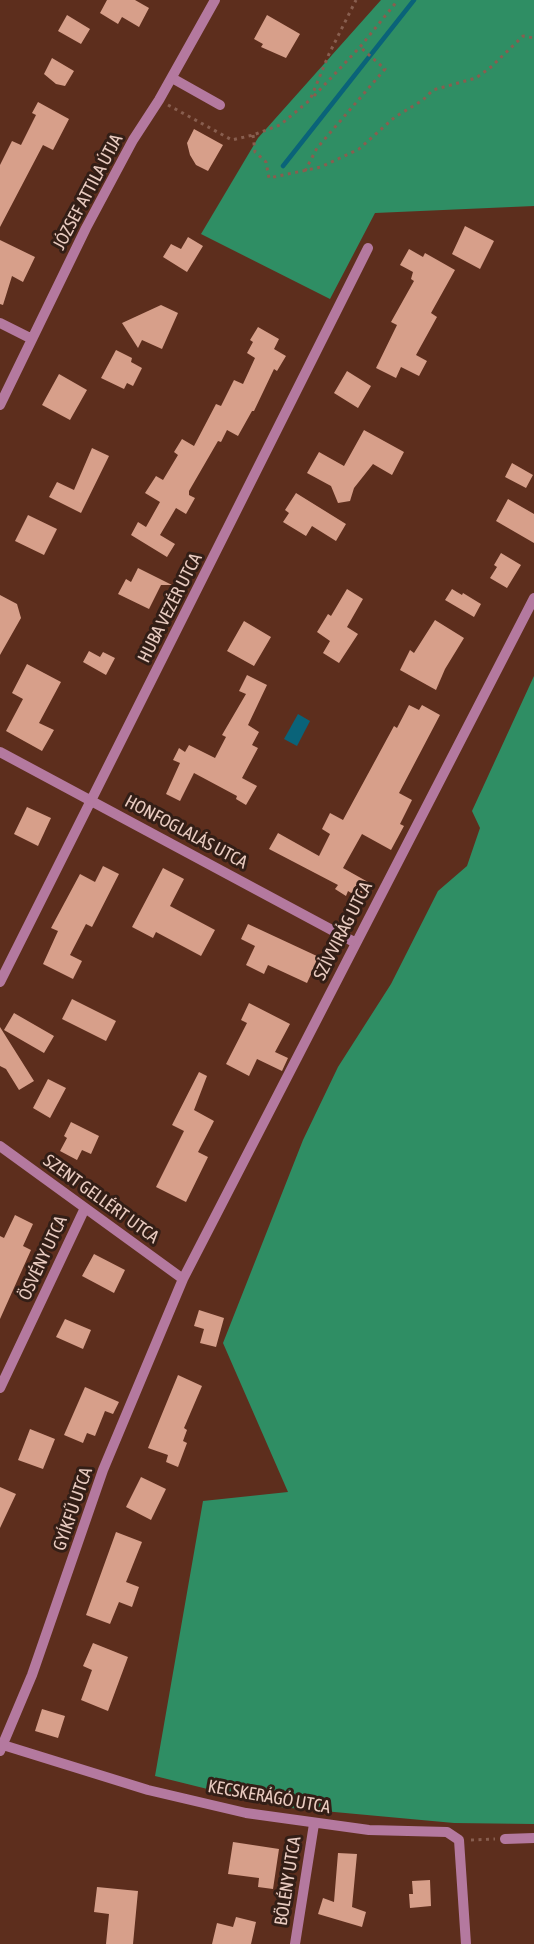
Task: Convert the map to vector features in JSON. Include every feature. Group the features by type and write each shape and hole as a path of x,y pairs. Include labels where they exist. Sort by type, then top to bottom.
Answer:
{"street":[{"name":"JÓZSEF ATTILA ÚTJA","path":"0,405 86,228 133,140 172,78 215,0"},
{"path":"172,78 220,105"},
{"name":"HUBA VEZÉR UTCA","path":"0,982 368,248"},
{"path":"0,323 32,339"},
{"name":"SZÍVVIRÁG UTCA","path":"183,1280 534,598"},
{"name":"HONFOGLALÁS UTCA","path":"0,752 356,943"},
{"name":"SZENT GELLÉRT UTCA","path":"0,1146 183,1280"},
{"name":"ÖSVÉNY UTCA","path":"0,1388 86,1208"},
{"name":"GYÍKFŰ UTCA","path":"1,1748 32,1675 104,1470 183,1280"},
{"name":"KECSKERÁGÓ UTCA","path":"1,1748 148,1790 246,1813 369,1830 447,1832 459,1840"},
{"name":"BÖLÉNY UTCA","path":"295,1944 314,1824"},
{"path":"505,1839 534,1838"},
{"path":"459,1840 466,1944"}],"path":[{"path":"310,100 329,54 356,0"},
{"path":"159,100 232,140 280,125 310,100 360,47 398,0"},
{"path":"253,135 255,152 266,162 269,178 321,167 359,149 395,117 423,100 433,90 476,78 523,36 534,38"},
{"path":"305,171 317,148 385,69 360,47"},
{"path":"459,1840 505,1839"}],"green space":[{"path":"381,0 534,0 534,206 375,213 330,299 201,234 258,138"},
{"path":"534,676 534,1824 454,1823 280,1807 155,1776 203,1501 288,1492 223,1343 303,1140 338,1067 391,984 438,891 467,866 480,828 472,811"}],"water":[{"path":"298,714 310,721 297,746 284,739"}],"building":[{"path":"107,0 135,0 149,8 139,27 122,17 118,24 100,13"},
{"path":"67,15 90,29 81,44 58,31"},
{"path":"267,15 300,34 286,58 261,47 263,44 254,39"},
{"path":"52,58 74,71 65,86 56,84 44,74"},
{"path":"38,102 69,119 53,150 43,145 0,227 0,165 12,141 21,145 36,115 32,113"},
{"path":"194,129 223,145 208,171 196,165 190,155 187,143"},
{"path":"465,226 494,241 480,269 452,254"},
{"path":"188,237 203,246 187,272 163,257 171,244 181,249"},
{"path":"0,240 35,257 23,282 12,276 3,305 0,304"},
{"path":"409,249 423,257 425,253 455,270 431,313 437,317 416,355 427,361 419,376 401,367 396,378 376,368 397,325 391,322 414,281 411,279 413,272 400,265"},
{"path":"161,305 178,313 162,349 142,340 138,348 122,323"},
{"path":"258,327 279,339 274,349 286,356 277,371 274,369 254,411 238,436 227,430 221,442 218,441 189,491 189,495 195,498 186,514 176,508 160,535 175,544 167,557 131,535 138,522 146,527 160,502 145,493 156,476 163,480 178,455 174,452 182,439 194,446 216,404 221,406 234,380 243,384 255,358 247,353 253,342 250,340"},
{"path":"116,350 132,358 131,362 142,368 133,386 127,383 124,389 101,378"},
{"path":"347,371 371,386 358,408 334,393"},
{"path":"59,374 87,390 70,420 42,405"},
{"path":"364,430 404,452 392,475 373,464 354,488 350,501 338,503 331,486 307,473 319,452 344,466"},
{"path":"92,448 109,456 81,513 49,497 57,482 74,490"},
{"path":"512,463 533,475 526,488 505,477"},
{"path":"296,493 346,524 336,541 312,526 306,536 283,522 289,513 285,510"},
{"path":"508,499 534,514 534,543 496,521"},
{"path":"28,515 57,529 44,555 15,541"},
{"path":"501,553 521,565 507,588 490,578 497,567 494,565"},
{"path":"138,568 172,585 161,585 149,609 118,594 126,579 131,582"},
{"path":"347,589 363,599 347,627 358,634 339,663 323,653 330,641 317,632 328,614 331,616"},
{"path":"452,589 481,604 474,617 445,600"},
{"path":"0,595 17,604 21,618 0,655"},
{"path":"435,620 464,638 445,669 436,690 400,670 410,650 414,653"},
{"path":"244,621 271,637 254,666 227,651"},
{"path":"89,651 100,657 103,652 115,658 106,675 83,662"},
{"path":"27,664 61,682 39,723 54,730 42,751 6,731 23,699 12,693"},
{"path":"247,675 267,685 248,725 259,732 252,745 258,748 242,778 257,786 246,805 236,799 237,796 194,773 180,801 166,794 180,763 173,760 179,748 185,752 189,745 215,758 226,737 222,735 246,694 239,691"},
{"path":"409,705 419,710 422,705 440,715 399,793 412,800 400,824 404,826 391,850 362,834 343,868 368,882 359,898 348,891 346,896 335,889 338,885 269,849 278,833 319,856 330,834 322,829 330,813 343,820 394,726 397,728"},
{"path":"27,807 51,818 38,846 14,834"},
{"path":"103,866 119,874 92,927 86,924 70,955 82,961 73,979 43,964 58,931 51,928 80,874 95,882"},
{"path":"163,868 184,879 170,906 215,930 201,956 156,932 153,938 132,927"},
{"path":"248,924 319,957 307,983 268,965 264,974 246,965 255,946 241,939"},
{"path":"72,999 116,1021 106,1041 62,1019"},
{"path":"249,1003 290,1024 275,1052 288,1058 282,1071 257,1059 249,1076 226,1064 247,1023 241,1020"},
{"path":"14,1013 54,1036 44,1053 4,1030"},
{"path":"0,1027 34,1081 19,1090 6,1069 0,1066"},
{"path":"199,1072 207,1076 194,1110 214,1121 198,1152 208,1157 186,1202 156,1187 184,1131 172,1125"},
{"path":"48,1079 66,1088 50,1118 33,1108"},
{"path":"71,1122 99,1136 91,1154 82,1150 77,1160 60,1151 67,1138 64,1136"},
{"path":"15,1215 33,1224 23,1246 31,1250 0,1319 0,1236 4,1238"},
{"path":"94,1254 125,1270 114,1293 82,1276"},
{"path":"199,1310 224,1318 216,1347 200,1343 204,1329 194,1326"},
{"path":"65,1319 91,1330 83,1349 56,1337"},
{"path":"178,1375 202,1386 184,1428 187,1430 183,1441 187,1443 178,1467 166,1462 168,1455 148,1448"},
{"path":"85,1387 119,1402 113,1414 105,1411 95,1436 87,1433 83,1443 64,1435"},
{"path":"30,1429 55,1439 43,1469 18,1460"},
{"path":"141,1477 166,1489 151,1520 126,1507"},
{"path":"0,1487 16,1494 0,1528"},
{"path":"116,1532 142,1542 126,1582 139,1587 132,1607 119,1602 110,1624 86,1615"},
{"path":"93,1643 128,1657 108,1711 81,1700 92,1670 83,1666"},
{"path":"42,1709 65,1716 58,1738 35,1731"},
{"path":"233,1842 279,1849 273,1889 258,1887 259,1878 228,1874"},
{"path":"338,1853 357,1854 352,1907 366,1912 362,1927 318,1914 323,1898 334,1902"},
{"path":"430,1880 431,1906 410,1908 409,1894 413,1894 412,1881"},
{"path":"97,1887 138,1891 133,1944 106,1944 109,1914 94,1912"},
{"path":"236,1917 256,1922 251,1944 212,1944 217,1923 233,1927"}],"waterway":[{"path":"283,166 414,0"}]}
